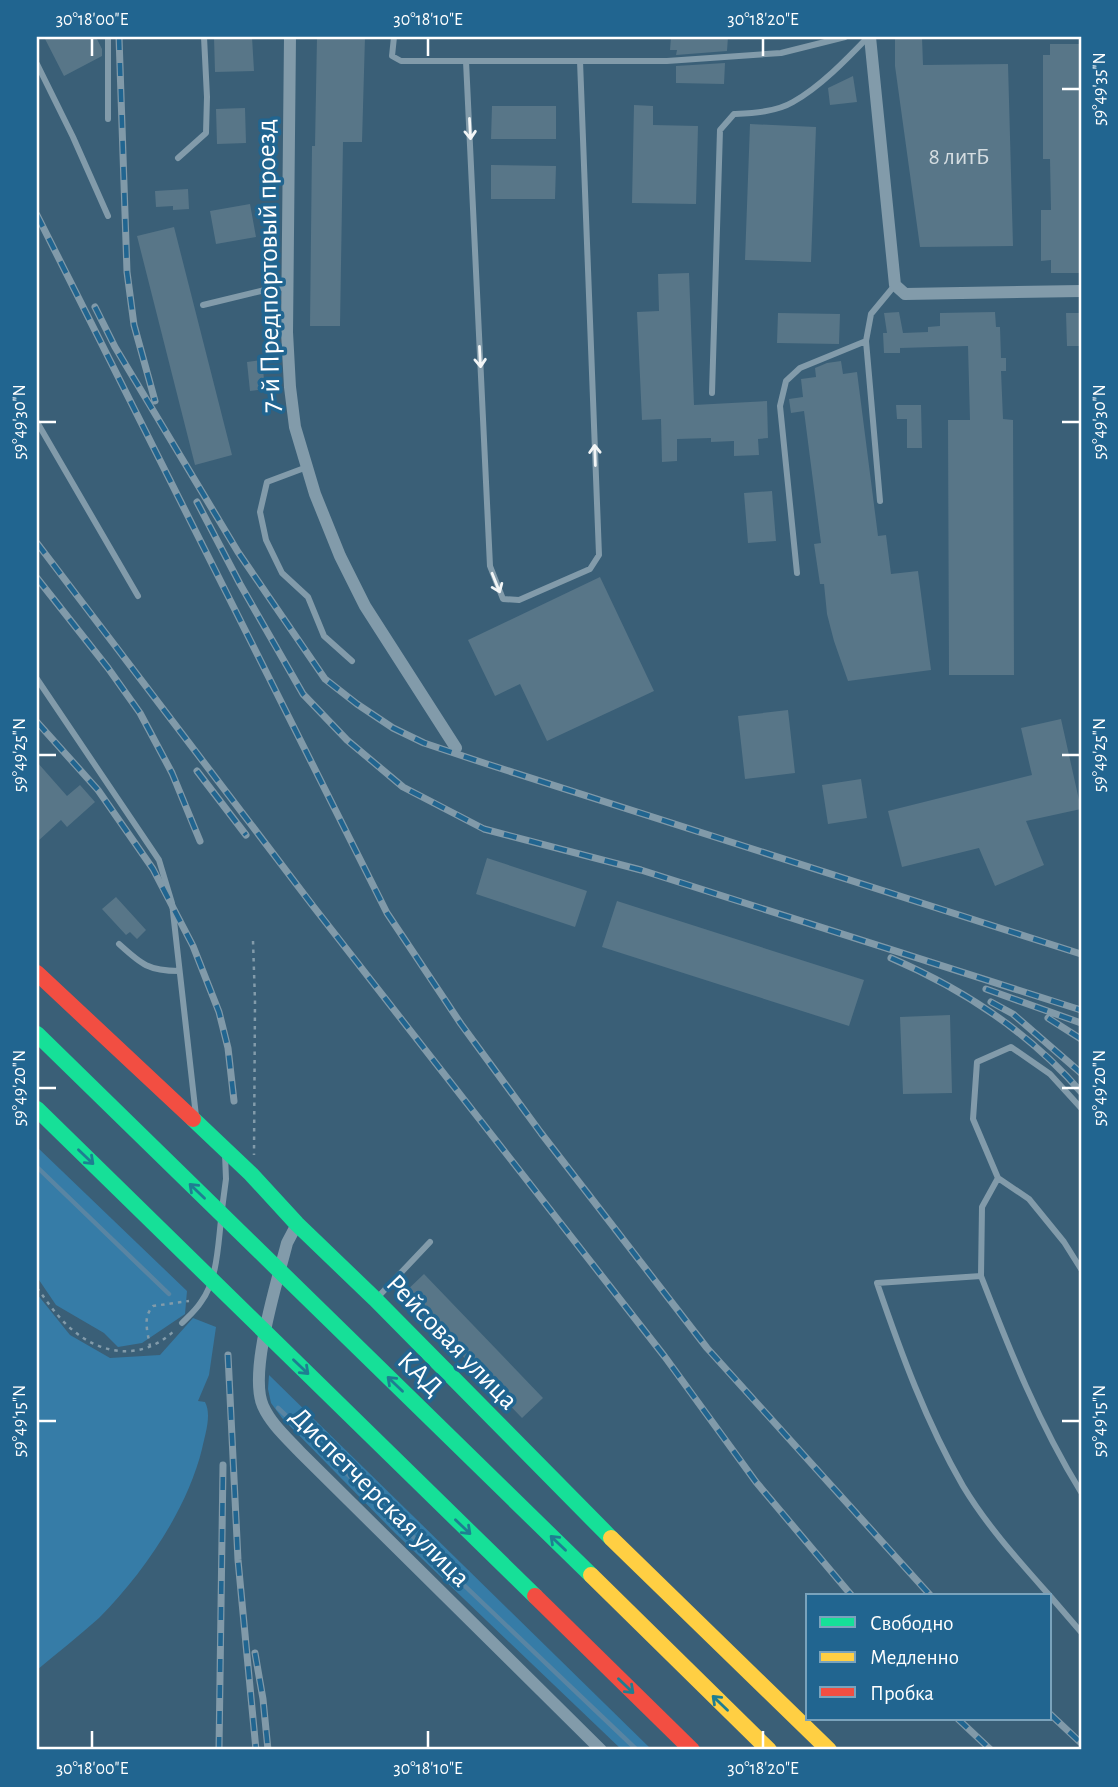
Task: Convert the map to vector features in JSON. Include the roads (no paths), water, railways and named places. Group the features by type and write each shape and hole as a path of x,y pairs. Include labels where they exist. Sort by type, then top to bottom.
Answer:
{"main road":[{"name":"Рейсовая улица","path":"37,973 251,1174 297,1224 375,1299 547,1475 829,1750"},
{"name":"КАД","path":"37,1034 769,1750"},
{"path":"37,1109 692,1750"}],"street":[{"name":"7-й Предпортовый проезд","path":"290,37 287,287 290,387 295,427 340,556 365,606 456,748"},
{"path":"869,37 895,285 905,294 1081,291"},
{"name":"Диспетчерская улица","path":"297,1224 287,1243 258,1376 261,1403 269,1418 300,1452 601,1750"}],"lane":[{"path":"108,37 108,119"},
{"path":"178,158 206,133 204,37"},
{"path":"394,37 392,56 401,61 667,61 781,52 845,37"},
{"path":"808,37 808,46"},
{"path":"712,393 720,130 734,114 759,113 793,103 844,62 869,37"},
{"path":"466,61 490,566 503,599 519,600 590,569 598,555 580,61"},
{"path":"37,64 108,216"},
{"path":"880,501 866,341 871,314 895,285"},
{"path":"203,305 287,287"},
{"path":"797,573 780,405 786,381 800,368 866,341"},
{"path":"37,422 138,596"},
{"path":"307,467 267,482 260,512 266,540 282,573 308,597 324,636 352,661"},
{"path":"37,679 159,860 172,903 197,1124"},
{"path":"119,943 143,965 158,971 179,971"},
{"path":"1081,1108 1051,1074 1010,1047 977,1062 973,1119 998,1178 1030,1199 1064,1242 1081,1269"},
{"path":"182,1323 201,1302 208,1289 216,1256 226,1179 225,1150"},
{"path":"998,1178 982,1207 981,1276 1009,1349 1054,1448 1081,1492"},
{"path":"375,1299 430,1242"},
{"path":"981,1276 877,1283 910,1378 943,1449 965,1488 999,1537 1048,1594"},
{"path":"1052,1598 1081,1632"}],"waterway":[{"path":"37,1167 169,1294"},
{"path":"278,1408 637,1750"}],"railway":[{"path":"119,37 127,272 134,325 155,401"},
{"path":"37,215 387,913 461,1024 541,1133 707,1348 929,1594"},
{"path":"95,307 115,347 238,552 325,679 393,728 424,743 487,764 1081,954"},
{"path":"197,502 303,694 347,740 403,787 484,829 641,870 1081,1010"},
{"path":"37,543 313,906 665,1357 756,1482 850,1594"},
{"path":"37,578 140,713 172,773 200,841"},
{"path":"37,722 98,790 153,869 193,946 219,1012 228,1048 234,1101"},
{"path":"197,771 246,835"},
{"path":"891,958 944,984 994,1014 1040,1050 1081,1092"},
{"path":"986,989 1081,1023"},
{"path":"991,1002 1013,1014 1081,1073"},
{"path":"1048,1018 1081,1039"},
{"path":"228,1355 238,1560 256,1750"},
{"path":"219,1750 223,1465"},
{"path":"255,1653 268,1750"},
{"path":"1052,1716 1081,1743"},
{"path":"959,1720 991,1750"}]}
